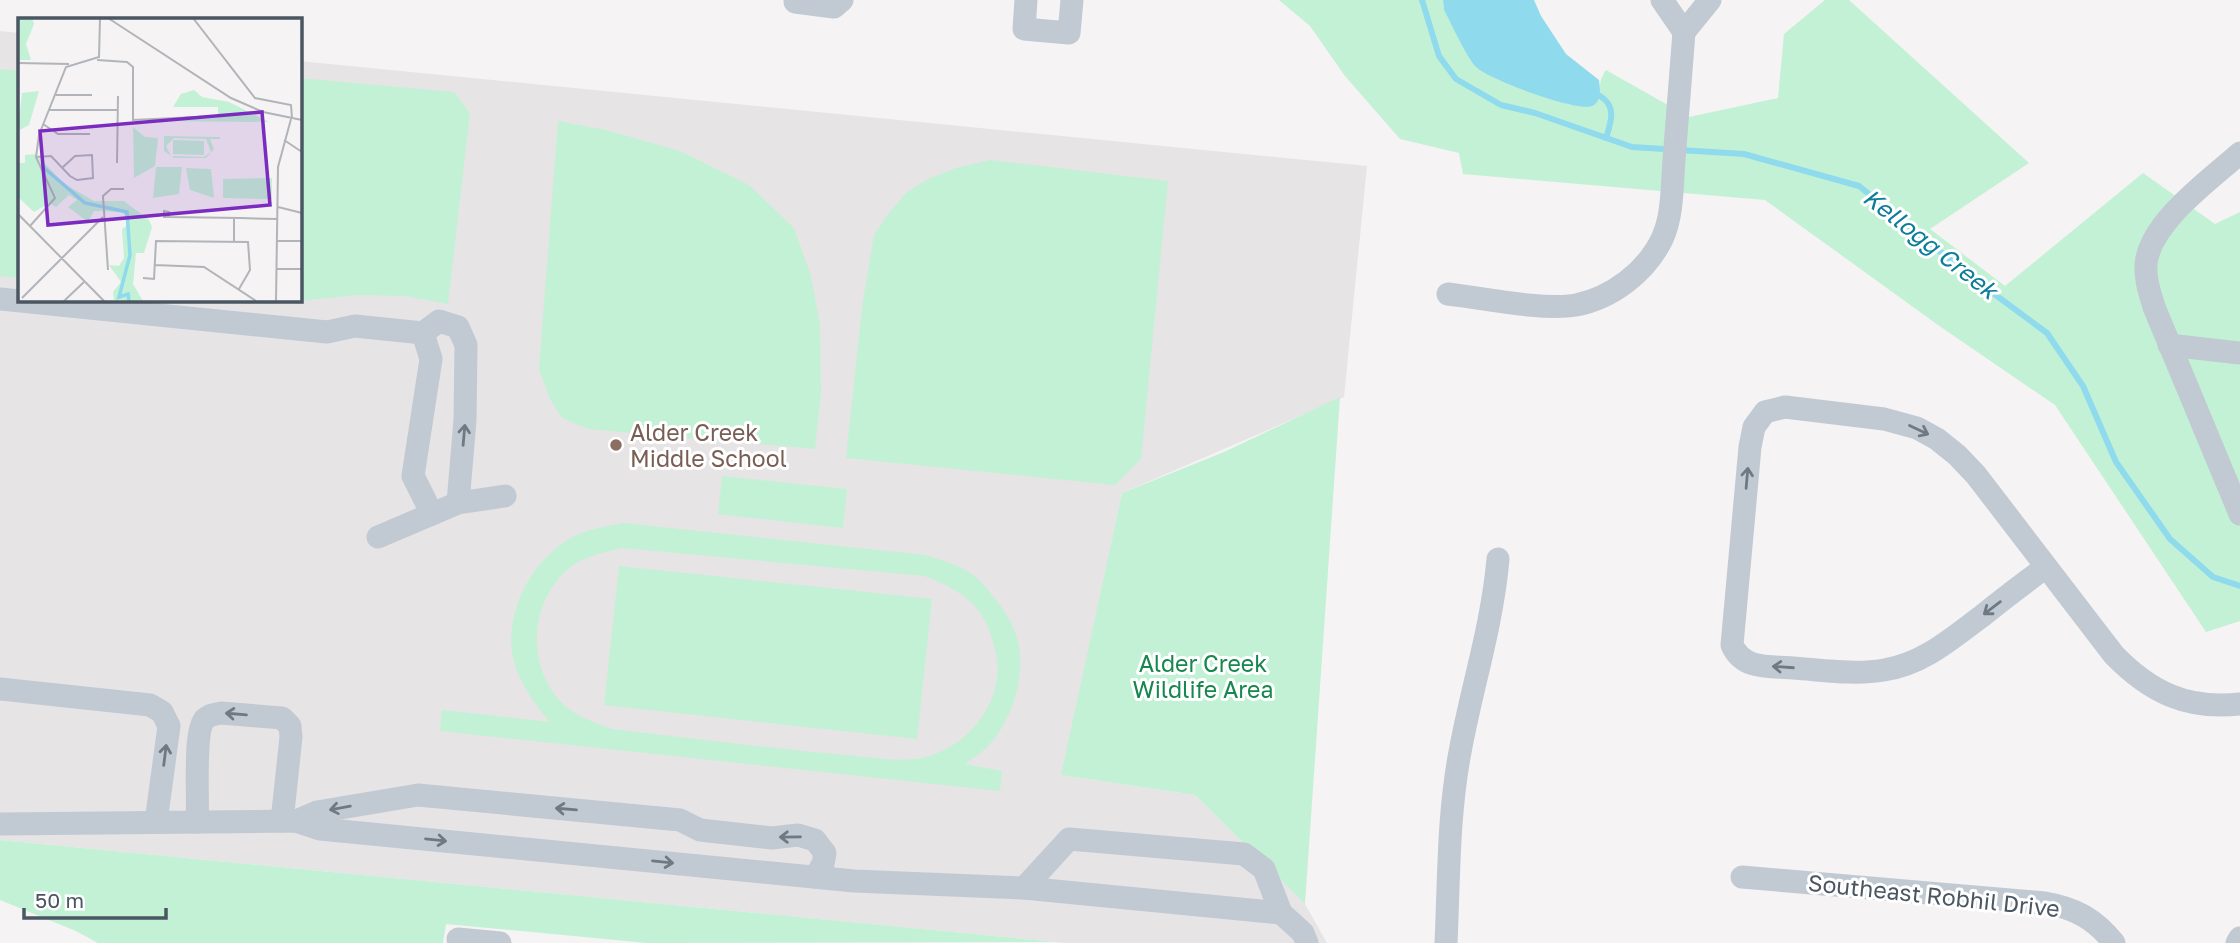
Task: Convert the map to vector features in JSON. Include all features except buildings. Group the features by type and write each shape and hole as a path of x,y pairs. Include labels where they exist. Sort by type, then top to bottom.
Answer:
{"street":[{"path":"795,0 834,7 842,0"},
{"path":"1026,0 1024,29 1069,33 1072,0"},
{"path":"1662,0 1684,32"},
{"path":"1448,294 1561,306 1576,305 1618,288 1643,268 1663,236 1671,204 1684,32 1710,0"},
{"path":"2240,153 2177,208 2151,246 2146,262 2147,284 2169,345 2240,514"},
{"path":"0,299 18,301"},
{"path":"20,301 327,332 355,327 423,333 439,321 458,327 466,345 465,420 458,503"},
{"path":"423,333 431,359 413,476 432,514"},
{"path":"2169,345 2240,353"},
{"path":"2046,567 1944,644 1909,664 1866,673 1746,663 1738,657 1732,645 1754,427 1765,412 1785,407 1884,419 1917,428 1937,439 1976,475 2114,655 2139,678 2172,697 2189,702 2208,705 2240,704"},
{"path":"379,537 458,503 505,496"},
{"path":"1446,943 1448,861 1459,755 1491,619 1498,559"},
{"path":"0,689 150,705 162,712 169,726 156,822"},
{"path":"197,822 196,783 201,727 205,718 221,713 282,718 290,726 289,821"},
{"path":"289,821 317,812 418,794 680,820 700,830 772,838 798,835 815,840 825,853 816,877"},
{"path":"0,824 289,821 320,829 854,881 1024,888 1281,913"},
{"path":"1024,888 1069,839 1244,854 1264,869 1281,913 1303,933 1307,943"},
{"name":"Southeast Robhil Drive","path":"1742,877 2062,906 2093,921 2113,943"},
{"path":"2237,943 2240,938"},
{"path":"458,939 500,943"}],"shaded area":[{"name":"Alder Creek Middle School","path":"0,31 18,33 18,301 301,301 301,61 1367,166 1344,397 1122,493 1062,775 1195,795 1305,904 1327,943 1066,943 0,840"}],"green space":[{"path":"1279,0 1443,0 1444,10 1477,68 1516,87 1571,105 1595,104 1606,70 1689,117 1778,98 1784,34 1825,0 1849,0 2029,163 1930,229 2005,286 2143,173 2215,224 2240,212 2240,621 2206,632 2055,405 1938,325 1765,200 1463,174 1459,153 1400,139 1345,76 1310,26"},
{"path":"0,69 18,71 18,278 0,276"},
{"path":"301,78 454,92 470,113 448,304 405,296 357,295 301,301"},
{"path":"558,121 606,130 680,151 749,185 794,228 811,276 820,325 821,393 815,449 588,429 562,418 550,399 539,369"},
{"path":"990,160 1168,181 1141,459 1115,485 846,458 862,307 874,235 906,193 926,180 956,168"},
{"path":"248,301 300,301 271,304"},
{"name":"Alder Creek Wildlife Area","path":"1340,397 1305,904 1195,795 1061,775 1122,493 1224,452"},
{"path":"722,476 847,489 843,528 718,514"},
{"path":"624,523 925,555 954,565 974,576 1006,613 1020,651 1016,694 1005,721 990,744 965,764 1002,771 1000,791 440,731 442,710 550,722 526,690 514,661 511,634 519,600 537,568 562,544 600,527","holes":["623,548 925,576 964,596 981,614 992,638 998,670 991,700 974,727 949,747 925,757 902,760 879,758 612,729 578,715 560,701 549,686 538,652 540,616 555,583 568,569 581,561"]},
{"path":"619,566 932,599 917,739 604,705"},
{"path":"0,840 1056,942 647,943 446,924 443,943 98,943 76,931 0,900"}],"water":[{"path":"1443,0 1534,0 1541,16 1566,54 1599,80 1600,94 1597,103 1586,107 1555,101 1515,87 1476,67 1444,10"}],"waterway":[{"name":"Kellogg Creek","path":"1422,0 1439,56 1456,79 1501,105 1535,113 1632,147 1744,154 1859,186 1974,279 2047,333 2083,386 2116,462 2170,539 2213,577 2240,586"},
{"path":"1600,96 1611,109 1606,138"}],"place":[{"name":"Alder Creek Middle School","path":"616,445"}]}
